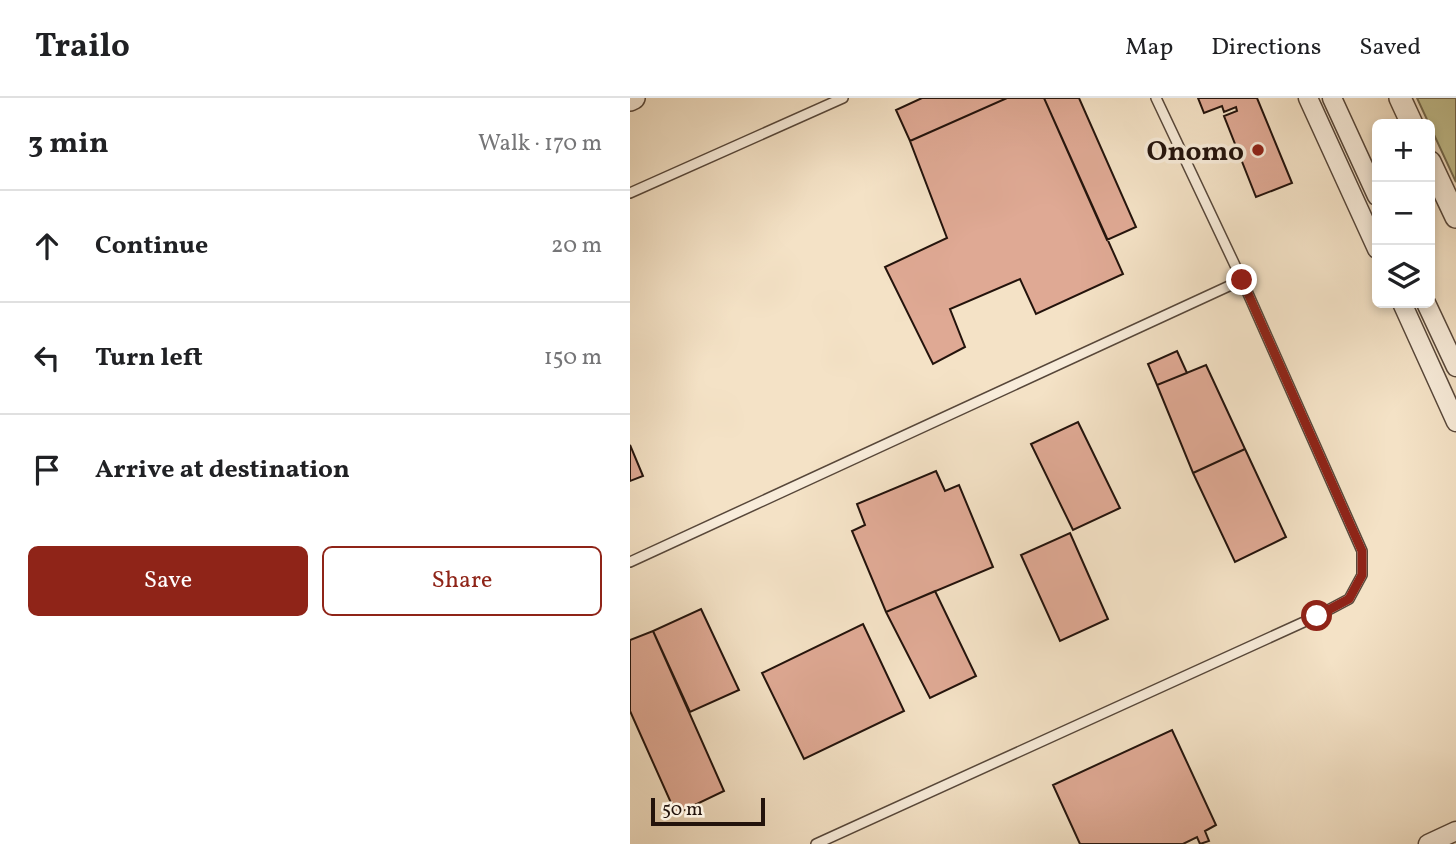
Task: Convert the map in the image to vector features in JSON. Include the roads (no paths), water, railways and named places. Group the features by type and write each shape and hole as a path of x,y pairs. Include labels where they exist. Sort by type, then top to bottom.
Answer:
{"street":[{"path":"1308,98 1375,245"},
{"path":"1332,98 1372,185"},
{"path":"1399,98 1410,119"},
{"path":"1435,169 1450,190 1456,218"},
{"path":"1404,308 1456,422"},
{"path":"1428,308 1456,367"},
{"path":"1428,844 1456,831"}],"lane":[{"path":"630,192 843,98"},
{"path":"816,844 1317,616 1349,599 1362,575 1362,551 1242,280 1156,98"},
{"path":"630,562 1242,280"}],"place":[{"name":"Onomo","path":"1258,150"}]}
